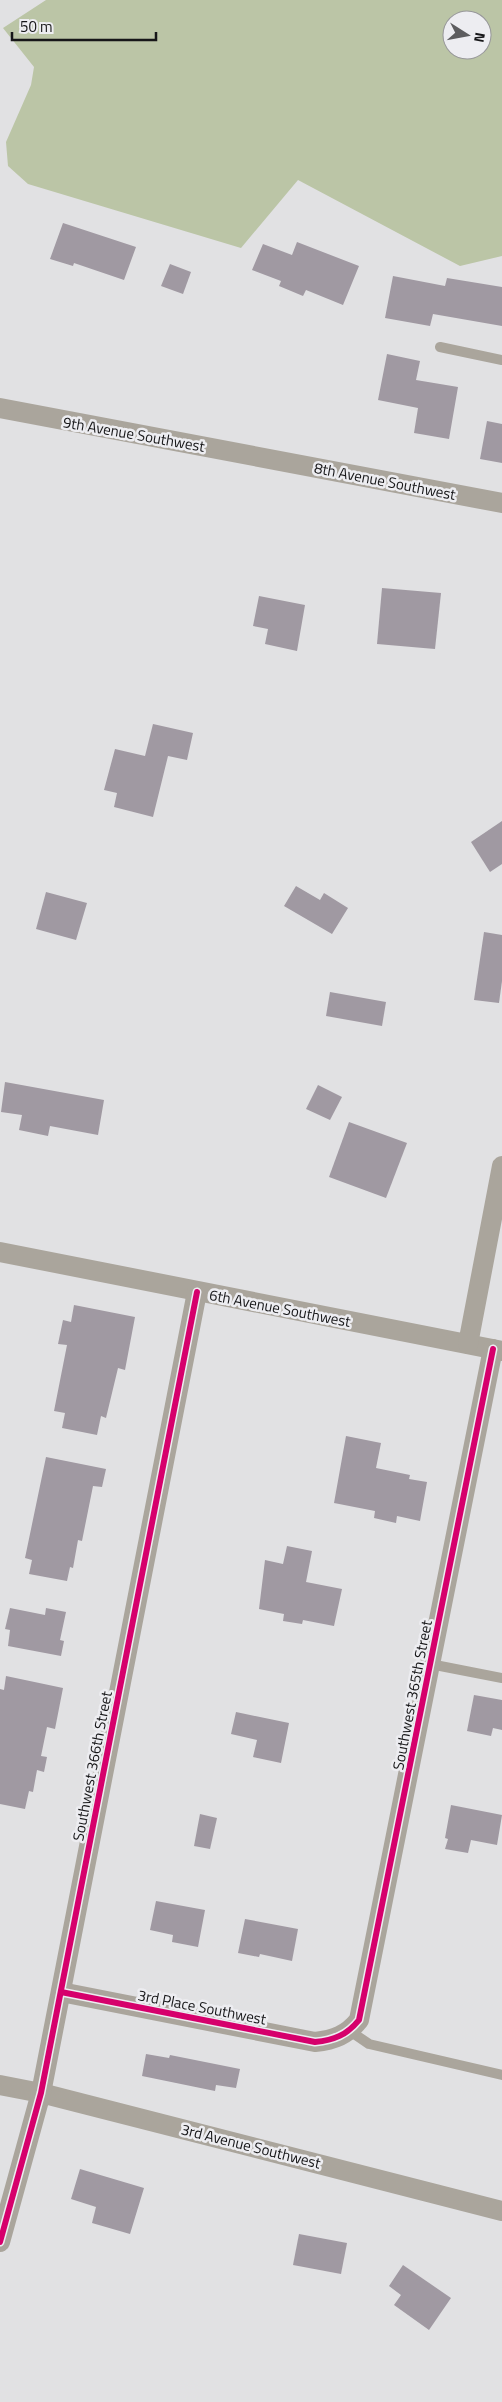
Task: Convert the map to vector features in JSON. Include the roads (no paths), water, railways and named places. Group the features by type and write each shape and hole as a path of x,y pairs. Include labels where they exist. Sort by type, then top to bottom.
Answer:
{"street":[{"name":"9th Avenue Southwest","path":"0,408 268,459"},
{"name":"8th Avenue Southwest","path":"268,459 502,503"},
{"path":"468,1344 502,1166"},
{"name":"6th Avenue Southwest","path":"0,1252 498,1350"},
{"name":"Southwest 366th Street","path":"0,2242 41,2093 197,1292"},
{"name":"Southwest 365th Street","path":"344,2034 359,2020 362,2007 430,1664 498,1350"},
{"name":"3rd Place Southwest","path":"61,1992 315,2042 344,2034"},
{"name":"3rd Avenue Southwest","path":"0,2086 41,2093 502,2211"}],"lane":[{"path":"440,347 502,360"},
{"path":"430,1664 502,1678"},
{"path":"344,2034 368,2044 502,2075"}]}
